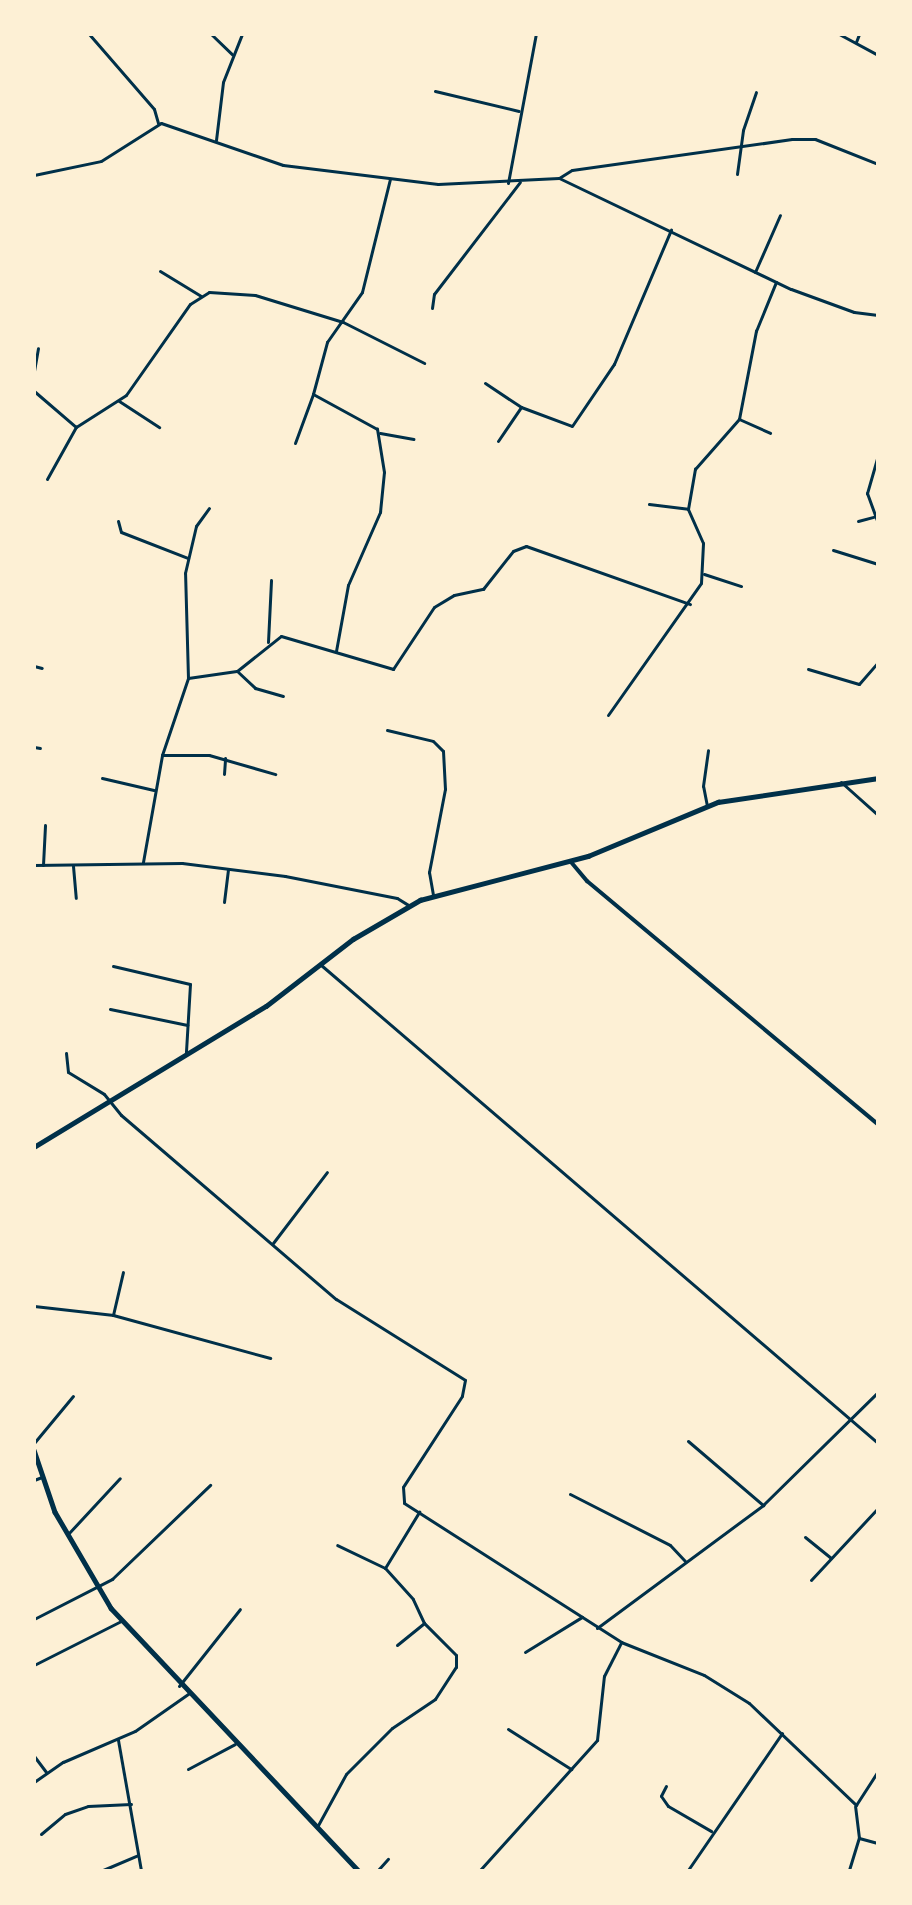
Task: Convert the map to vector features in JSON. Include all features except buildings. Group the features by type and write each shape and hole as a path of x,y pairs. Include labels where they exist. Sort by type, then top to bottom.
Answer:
{"main road":[{"path":"34,1147 186,1052 266,1006 408,905 433,895 571,862 707,806 841,782 878,778"},
{"path":"34,1450 42,1477 67,1535 98,1589 121,1621 179,1686 358,1870"}],"street":[{"path":"89,34 149,102 158,123"},
{"path":"211,34 232,54"},
{"path":"216,140 232,54 242,34"},
{"path":"508,183 519,111 536,34"},
{"path":"839,34 878,55"},
{"path":"856,42 859,34"},
{"path":"435,91 519,111"},
{"path":"737,174 746,118 756,92"},
{"path":"158,123 216,140 274,163 390,179 520,182 559,178 583,168 809,138 878,164"},
{"path":"34,175 101,161 158,123"},
{"path":"559,178 776,282 854,312 878,315"},
{"path":"295,443 313,394 322,353 366,281 390,179"},
{"path":"432,308 434,294 520,182"},
{"path":"755,272 780,215"},
{"path":"485,383 521,407 567,425 576,422 614,364 670,230"},
{"path":"160,271 201,296"},
{"path":"608,715 632,674 690,604 704,574 703,543 688,509 694,469 739,419 756,331 776,282"},
{"path":"47,479 76,427 119,401 201,296 217,290 246,293 343,322 424,363"},
{"path":"34,371 38,348"},
{"path":"34,391 76,427"},
{"path":"313,394 380,434 413,439"},
{"path":"119,401 159,427"},
{"path":"498,441 521,407"},
{"path":"739,419 770,433"},
{"path":"336,651 348,585 382,504 380,434"},
{"path":"878,455 867,492 873,517 878,523"},
{"path":"649,504 688,509"},
{"path":"143,862 162,755 188,678 188,558 196,526 209,508"},
{"path":"858,521 873,517"},
{"path":"118,521 121,532 188,558"},
{"path":"188,678 237,671 268,642 288,636 384,669 398,666 434,607 454,595 483,589 513,551 526,546 690,604"},
{"path":"833,550 878,564"},
{"path":"704,574 741,586"},
{"path":"268,642 271,580"},
{"path":"808,669 859,684 878,662"},
{"path":"34,666 42,668"},
{"path":"237,671 255,688 283,696"},
{"path":"387,730 433,741 443,751 445,789 429,872 433,895"},
{"path":"34,747 40,748"},
{"path":"707,806 703,786 708,750"},
{"path":"162,755 225,758 275,774"},
{"path":"224,774 225,758"},
{"path":"102,778 154,790"},
{"path":"841,782 878,814"},
{"path":"43,865 45,825"},
{"path":"34,865 73,866 143,862 228,869 397,898 408,905"},
{"path":"571,862 587,881 878,1124"},
{"path":"73,866 76,898"},
{"path":"224,902 228,869"},
{"path":"321,965 878,1443"},
{"path":"113,966 188,982 186,1052"},
{"path":"110,1009 187,1025"},
{"path":"66,1053 64,1068 109,1100 344,1305 465,1380 462,1396 400,1492 404,1503 621,1642 704,1675 782,1733 856,1805"},
{"path":"273,1243 327,1172"},
{"path":"113,1315 123,1272"},
{"path":"34,1306 113,1315 270,1358"},
{"path":"597,1628 764,1504 852,1421 878,1392"},
{"path":"34,1443 73,1395"},
{"path":"688,1441 764,1504"},
{"path":"34,1480 42,1477"},
{"path":"67,1535 120,1478"},
{"path":"34,1619 98,1589 210,1485"},
{"path":"570,1494 670,1545 685,1561"},
{"path":"811,1580 878,1508"},
{"path":"385,1568 419,1512"},
{"path":"805,1537 831,1558"},
{"path":"317,1827 346,1774 392,1728 435,1699 452,1678 456,1655 424,1623 413,1599 385,1568 337,1545"},
{"path":"179,1686 240,1610"},
{"path":"525,1652 582,1617"},
{"path":"34,1665 121,1621"},
{"path":"397,1645 424,1623"},
{"path":"480,1870 597,1740 604,1676 621,1642"},
{"path":"34,1782 46,1772 118,1740 188,1694"},
{"path":"508,1729 571,1769"},
{"path":"688,1870 711,1831 782,1733"},
{"path":"118,1740 141,1870"},
{"path":"188,1769 235,1743"},
{"path":"34,1756 46,1772"},
{"path":"849,1870 859,1838 856,1805 878,1771"},
{"path":"666,1786 661,1796 668,1806 711,1831"},
{"path":"41,1834 64,1814 88,1806 130,1804"},
{"path":"859,1838 878,1843"},
{"path":"103,1870 138,1855"},
{"path":"378,1870 388,1859"}]}
